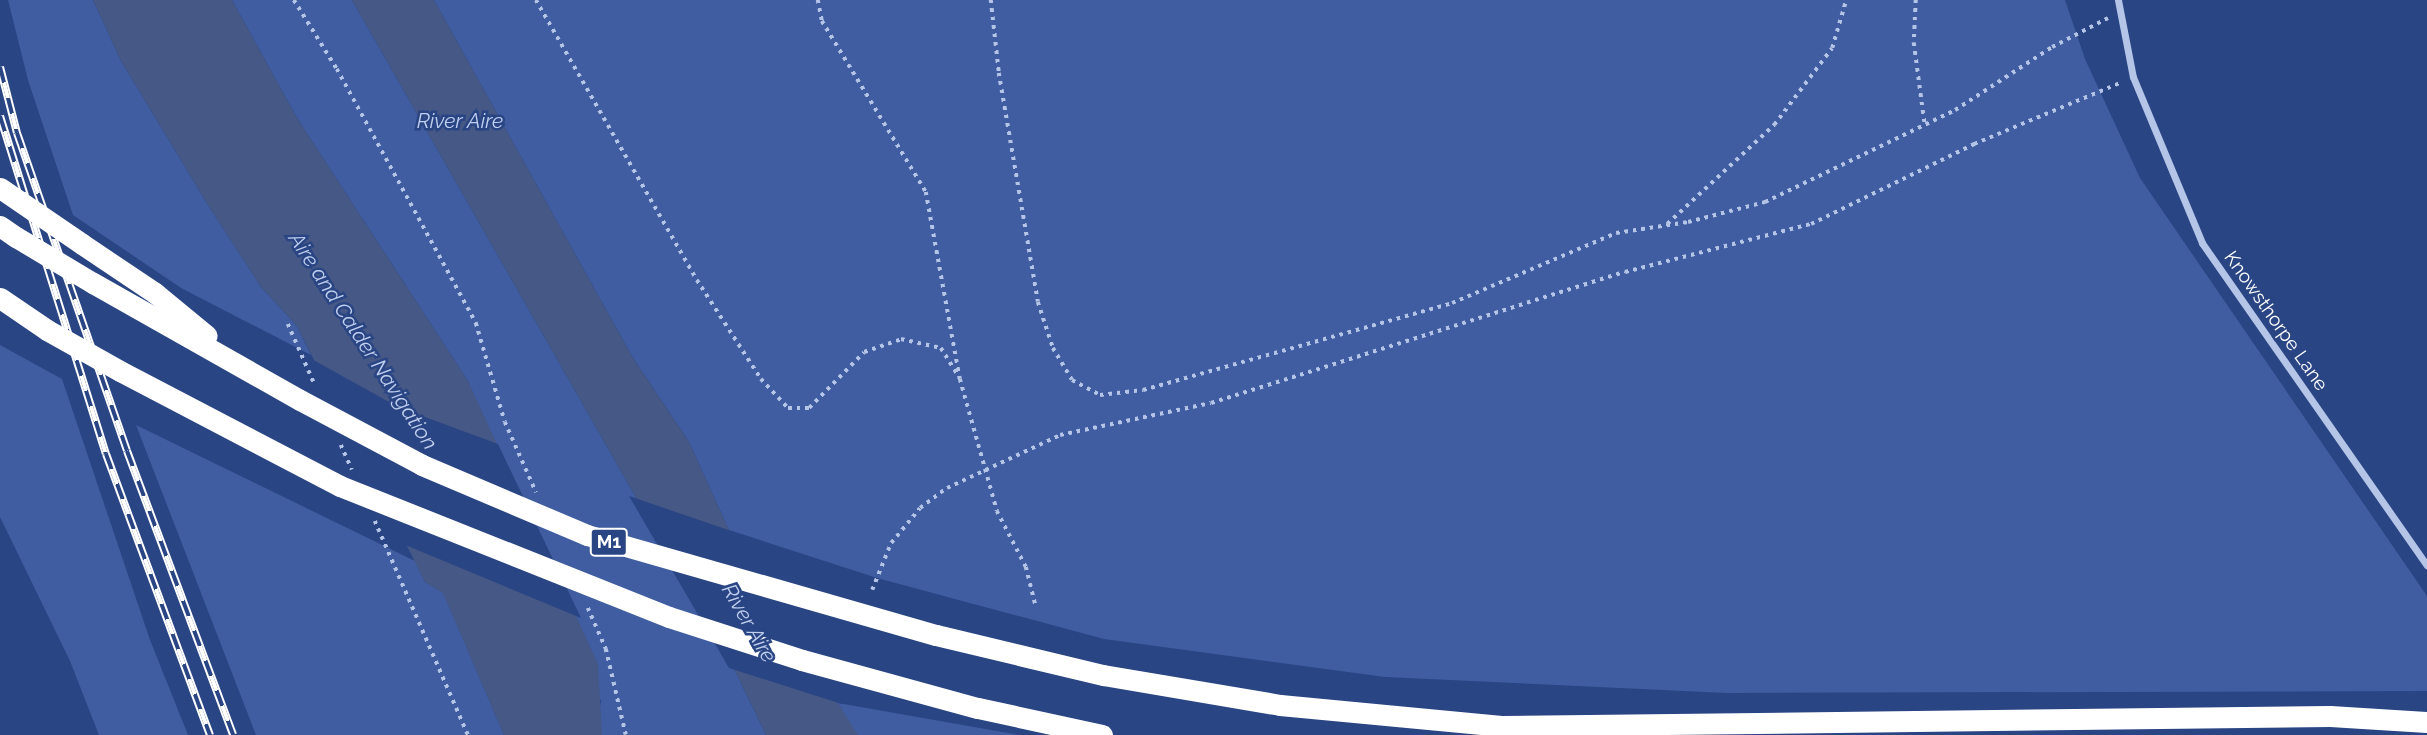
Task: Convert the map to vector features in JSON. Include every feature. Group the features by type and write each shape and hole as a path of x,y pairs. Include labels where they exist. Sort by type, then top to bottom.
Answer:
{"highway":[{"path":"0,188 155,293 252,374"},
{"name":"M1","path":"8,231 252,374 308,393 422,465 587,535 936,635 1103,675 1280,705 1501,726 2330,716 2427,722"},
{"path":"0,298 40,326"},
{"path":"0,304 120,371 347,480 669,617 802,660 978,708 1102,735"}],"street":[{"name":"Knowsthorpe Lane","path":"2118,0 2133,77 2202,243 2427,565"}],"path":[{"path":"294,0 337,69 477,323 505,422 538,497"},
{"path":"536,0 696,280 761,379 788,408 809,408 864,352 901,339 940,348 960,379"},
{"path":"818,0 822,21 926,191 960,379 997,511 1026,567 1036,607"},
{"path":"991,0 999,73 1038,302 1052,348 1072,380 1100,395 1143,390 1452,303 1616,233 1665,226 1765,202 1925,125 2052,47 2119,12"},
{"path":"1665,226 1774,125 1832,48 1846,0"},
{"path":"1916,0 1915,55 1925,125"},
{"path":"872,590 891,543 920,508 947,488 988,472 1060,435 1211,402 1625,272 1811,224 1974,144 2133,77"},
{"path":"288,324 308,393"},
{"path":"337,436 347,480"},
{"path":"370,511 468,735"},
{"path":"583,598 606,649 626,735"}],"shaded area":[{"path":"8,0 93,0 121,61 208,205 261,287 297,326 311,355 181,288 73,215 28,80"},
{"path":"232,0 352,0 735,671 766,735 602,735 598,718 601,701 468,381 297,118"},
{"path":"434,0 2065,0 2085,59 2140,178 2427,596 2427,691 1726,693 1385,677 1104,639 877,578 729,530 689,442 633,358"},
{"path":"0,345 62,379 150,640 188,735 99,735 70,661 0,517"},
{"path":"136,425 415,561 425,582 443,592 504,735 256,735"},
{"path":"838,703 1019,735 856,735"}],"water":[{"name":"Aire and Calder Navigation","path":"93,0 232,0 297,118 468,381 598,664 602,735 504,735 443,593 425,582 297,326 261,287 208,205 121,61"},
{"name":"River Aire","path":"352,0 434,0 633,358 689,442 729,530 858,735 766,735 735,671"}],"pier":[{"path":"308,357 398,407 498,444 581,618 403,544"},
{"path":"629,496 734,532 842,704 729,668"}],"railway":[{"path":"0,67 17,133 127,451 233,735"},
{"path":"0,116 106,454 210,735"}]}
